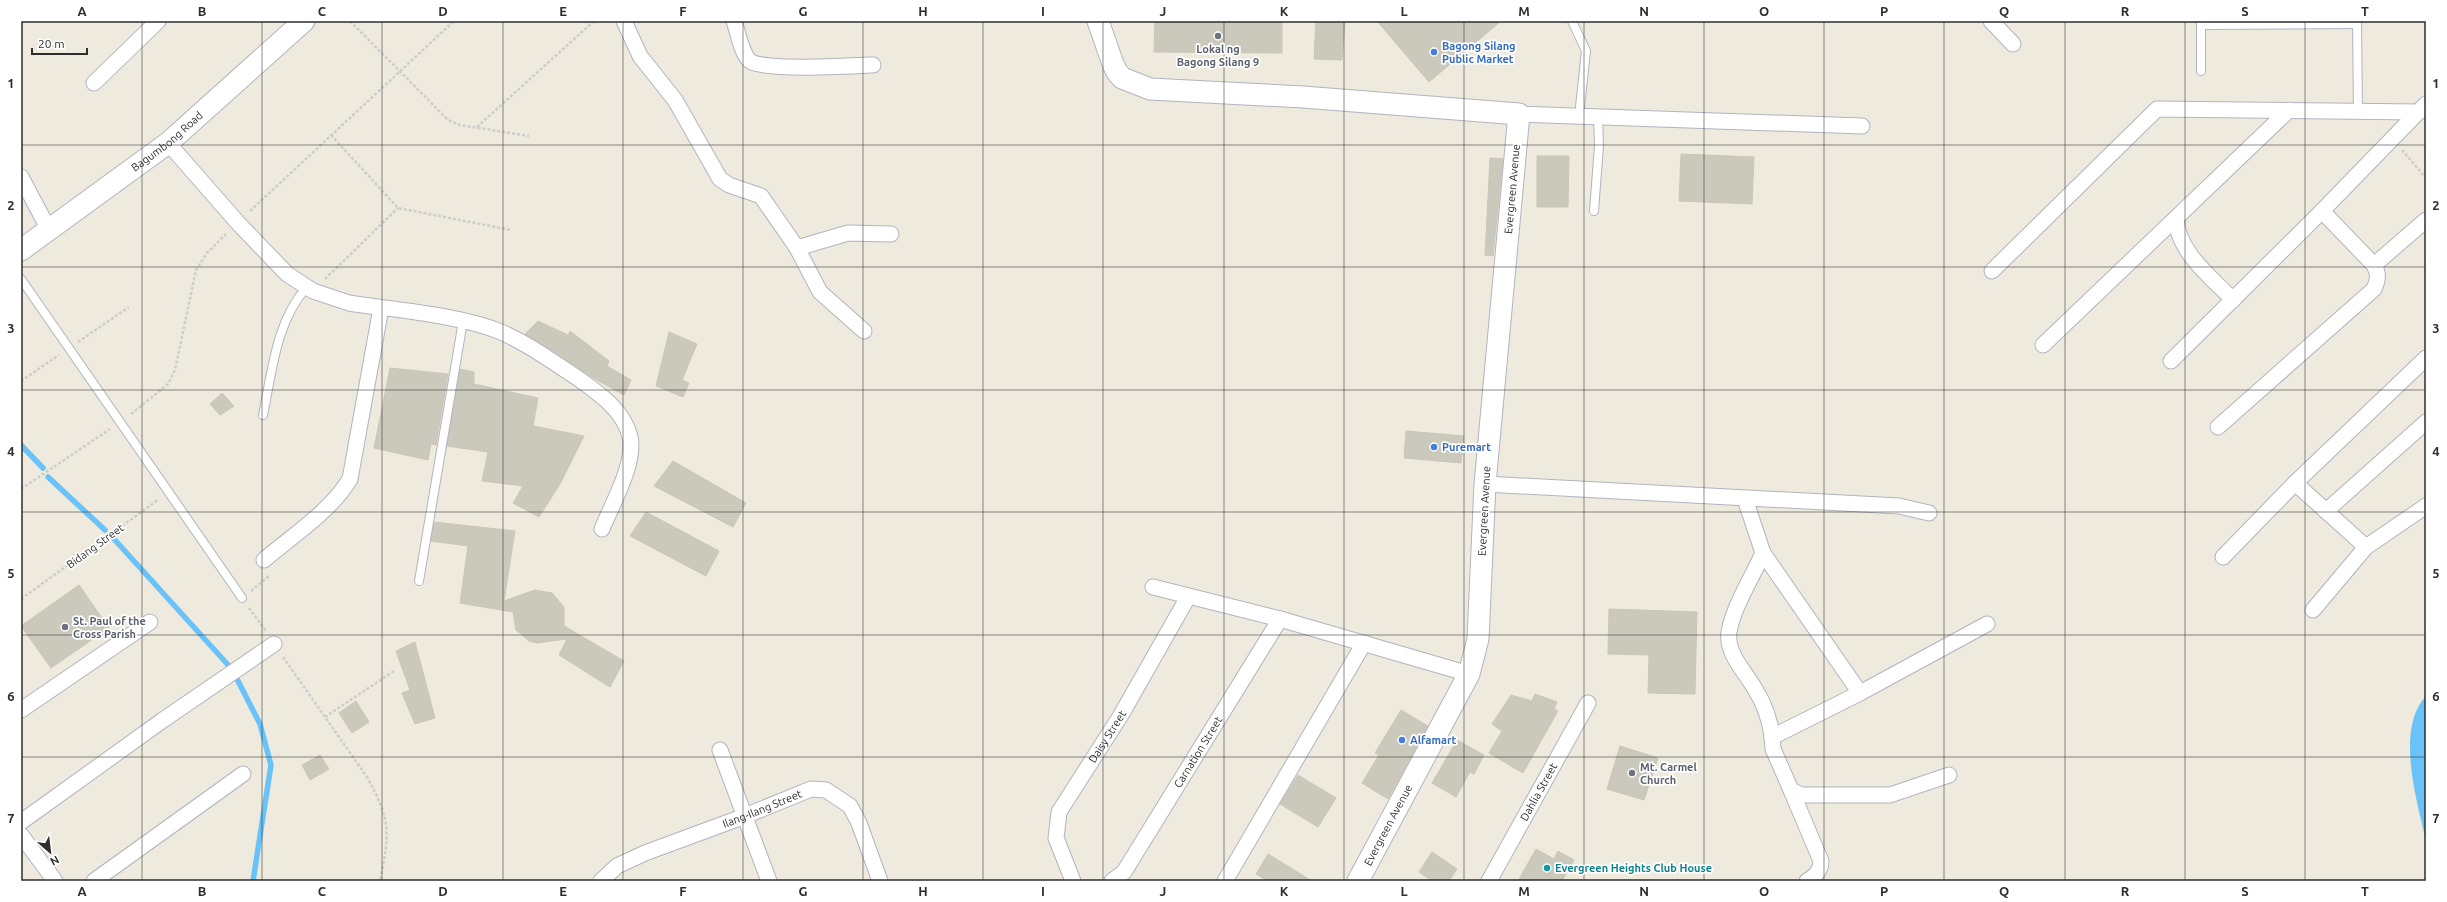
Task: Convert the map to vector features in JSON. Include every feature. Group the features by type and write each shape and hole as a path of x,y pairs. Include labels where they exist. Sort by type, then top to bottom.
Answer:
{"street":[{"path":"94,84 158,21"},
{"name":"Bagumbong Road","path":"21,250 168,143 304,21"},
{"path":"624,21 640,56 675,100 720,179 761,196 797,248 820,292 864,331"},
{"path":"734,21 747,58 753,64 780,66 873,65"},
{"path":"1098,21 1112,64 1117,72 1122,78 1150,89 1303,97 1519,114 1862,126"},
{"path":"1991,21 2013,44"},
{"path":"1992,271 2156,109 2289,110 2358,113 2422,108"},
{"path":"2171,361 2322,211 2422,108"},
{"path":"2043,345 2176,220 2289,110"},
{"name":"Evergreen Avenue","path":"1358,881 1469,674 1478,639 1485,484 1519,114"},
{"path":"168,143 273,261 309,289 338,300 463,322 501,332 543,355 590,387 611,405 622,419 630,438 630,460 602,529"},
{"path":"21,177 49,230"},
{"path":"2218,427 2374,289 2378,281 2378,272 2374,265 2322,211"},
{"path":"2176,220 2177,232 2187,251 2233,300"},
{"path":"2374,265 2426,220"},
{"path":"797,248 848,233 891,234"},
{"path":"264,560 329,504 342,491 350,479 380,308"},
{"path":"2223,557 2295,483 2426,358"},
{"path":"2326,511 2426,422"},
{"path":"2295,483 2366,547"},
{"path":"1485,484 1899,506 1929,513"},
{"path":"1745,499 1763,553 1860,693"},
{"path":"2313,610 2366,547 2426,506"},
{"path":"1763,553 1738,608 1729,632 1730,642 1735,659 1755,687 1770,718 1773,749 1821,861 1821,867 1816,875 1807,881"},
{"path":"1153,587 1280,619 1469,674"},
{"name":"Daisy Street","path":"1073,881 1056,838 1059,812 1122,715 1188,597"},
{"name":"Carnation Street","path":"1112,881 1124,872 1280,619"},
{"path":"21,710 150,622"},
{"path":"1772,737 1860,693 1987,624"},
{"path":"1225,881 1364,643"},
{"path":"21,822 162,720 274,644"},
{"name":"Dahlia Street","path":"1489,881 1588,703"},
{"path":"720,750 769,881"},
{"path":"94,881 243,774"},
{"path":"1791,790 1801,795 1890,795 1949,775"},
{"name":"Ilang-Ilang Street","path":"601,881 617,866 645,853 745,816 811,789 826,790 850,806 859,823 880,881"},
{"path":"21,835 55,881"}],"lane":[{"path":"1572,21 1586,51 1579,116"},
{"path":"2201,71 2201,23 2357,23 2358,113"},
{"path":"1594,210 1599,146 1598,116"},
{"path":"21,279 242,598"},
{"path":"263,414 282,331 288,313 309,289"},
{"path":"419,581 463,322"}],"path":[{"path":"350,21 448,120 476,128 529,136"},
{"path":"21,489 120,422 168,384 175,370 200,261 331,135 454,21"},
{"path":"476,128 594,21"},
{"path":"331,135 398,208 511,230"},
{"path":"2393,139 2426,178"},
{"path":"309,289 398,208"},
{"path":"21,381 129,307"},
{"name":"Bidang Street","path":"21,599 169,493"},
{"path":"264,560 273,573 242,598 367,777 386,815 387,836 380,881"},
{"path":"325,717 394,671"}],"water":[{"path":"2426,696 2426,841 2414,786 2410,746 2412,727 2417,710"}],"building":[{"name":"Lokal ng Bagong Silang 9","path":"1155,21 1282,21 1282,53 1154,52"},
{"path":"1316,21 1345,21 1342,60 1314,59"},
{"name":"Bagong Silang Public Market","path":"1377,21 1501,21 1429,82"},
{"path":"1681,154 1754,157 1752,204 1679,201"},
{"path":"1537,156 1569,156 1568,207 1537,207"},
{"path":"1490,158 1503,159 1493,256 1485,255"},
{"path":"538,321 568,335 570,331 609,361 607,366 631,380 624,395 595,379 525,334"},
{"path":"669,332 697,344 682,380 689,383 683,397 656,386"},
{"path":"390,368 448,374 436,445 431,444 428,460 374,448"},
{"path":"460,369 474,372 474,384 538,398 533,426 584,436 560,484 539,517 513,503 523,486 482,481 488,452 447,446"},
{"path":"222,393 234,406 220,415 210,404"},
{"name":"Puremart","path":"1406,431 1464,436 1461,463 1404,458"},
{"path":"673,461 746,503 733,527 654,486"},
{"path":"646,512 719,551 706,576 630,536"},
{"path":"434,522 515,531 504,601 535,590 552,593 564,607 564,626 624,661 610,687 559,655 567,639 537,643 529,641 516,630 513,612 460,603 468,546 431,541"},
{"name":"St. Paul of the Cross Parish","path":"79,585 109,628 51,668 21,626"},
{"path":"1609,609 1697,612 1695,694 1648,693 1649,655 1608,654"},
{"path":"415,642 435,718 415,724 402,693 410,690 396,651"},
{"path":"1535,694 1557,702 1554,709 1558,711 1523,773 1489,753 1502,731 1492,724 1511,695 1532,701"},
{"path":"356,701 369,722 352,733 339,713"},
{"name":"Alfamart","path":"1401,710 1428,726 1388,799 1362,783 1379,755 1375,753"},
{"path":"1457,740 1484,755 1474,774 1470,772 1456,797 1432,783"},
{"name":"Mt. Carmel Church","path":"1620,746 1658,758 1644,800 1607,789"},
{"path":"320,755 329,769 310,780 302,765"},
{"path":"1298,775 1336,798 1318,827 1280,804"},
{"name":"Evergreen Heights Club House","path":"1536,849 1554,859 1558,851 1574,860 1562,881 1518,881"},
{"path":"1432,852 1457,869 1449,881 1432,881 1419,872"},
{"path":"1268,854 1312,881 1268,881 1256,874"}],"waterway":[{"path":"21,445 43,468"},
{"path":"48,477 105,530"},
{"path":"114,539 230,667"},
{"path":"236,677 260,724 271,765 253,881"}],"place":[{"name":"Lokal ng Bagong Silang 9","path":"1218,36"},
{"name":"Bagong Silang Public Market","path":"1434,52"},
{"name":"Puremart","path":"1434,447"},
{"name":"St. Paul of the Cross Parish","path":"65,627"},
{"name":"Alfamart","path":"1402,740"},
{"name":"Mt. Carmel Church","path":"1632,773"},
{"name":"Evergreen Heights Club House","path":"1547,868"}]}
